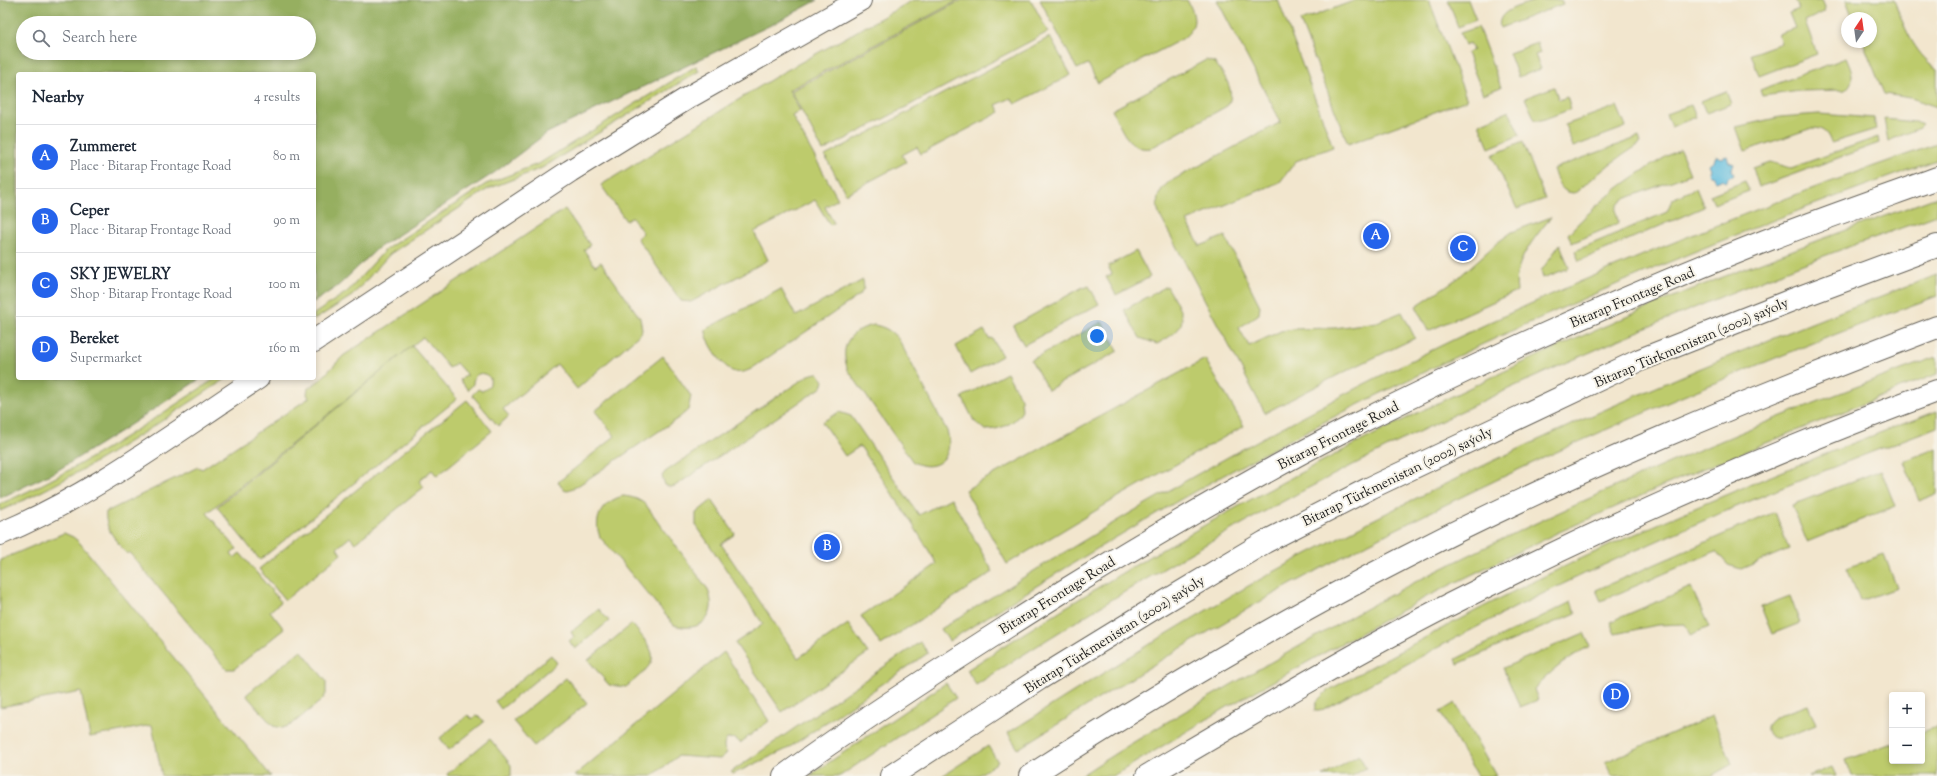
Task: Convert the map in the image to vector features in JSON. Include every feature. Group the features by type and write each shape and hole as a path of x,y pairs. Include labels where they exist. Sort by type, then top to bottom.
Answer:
{"street":[{"path":"316,340 576,167 691,96 860,0"},
{"name":"Bitarap Frontage Road","path":"784,776 882,707 1090,575 1234,490 1340,432 1466,371 1621,300 1766,240 1937,178"},
{"name":"Bitarap Türkmenistan (2002) şaýoly","path":"891,776 1039,679 1153,608 1265,542 1370,488 1640,360 1792,300 1937,246"},
{"path":"1030,776 1199,670 1302,612 1406,557 1540,493 1682,428 1824,370 1937,327"},
{"path":"0,534 54,508 107,478 255,380"},
{"path":"1147,776 1336,665 1435,612 1567,547 1844,425 1937,391"}],"green space":[{"path":"0,0 818,0 771,25 547,133 494,173 378,248 338,286 316,301 316,72 16,72 16,380 198,380 55,472 0,498"},
{"path":"913,0 959,0 789,90 800,111 792,116 838,199 825,207 834,223 830,225 815,200 754,232 768,260 691,302 681,301 637,238 643,233 632,217 626,221 601,185 780,74"},
{"path":"962,0 1031,0 1048,32 823,151 791,91"},
{"path":"1040,0 1187,0 1194,16 1194,21 1191,30 1182,39 1098,83 1088,64 1077,69"},
{"path":"1217,0 1278,0 1333,147 1296,161 1280,182 1187,221 1200,246 1225,236 1260,306 1259,314 1239,328 1249,346 1281,331 1293,329 1335,328 1377,322 1402,312 1415,338 1338,375 1265,413 1159,214 1157,204 1160,192 1169,182 1281,122"},
{"path":"1356,0 1429,0 1467,100 1348,144 1300,21"},
{"path":"1448,0 1468,0 1476,20 1458,27"},
{"path":"1538,0 1561,0 1563,4 1500,28 1502,16 1506,12"},
{"path":"1795,0 1822,0 1825,7 1824,12 1805,21 1817,54 1759,76 1751,54 1781,43 1778,34 1795,28 1789,13 1799,9"},
{"path":"1846,0 1894,0 1915,47 1937,69 1937,107 1911,98 1884,94 1865,48 1877,48 1877,12 1851,12"},
{"path":"1478,27 1501,87 1483,94 1467,53 1473,50 1470,43 1465,45 1460,33"},
{"path":"1050,37 1071,75 1015,104 1011,98 996,105 1000,112 921,154 917,147 902,155 906,162 846,194 825,156"},
{"path":"1537,43 1540,53 1535,55 1541,69 1518,77 1509,53"},
{"path":"1846,58 1851,71 1852,79 1851,83 1845,90 1800,91 1762,96 1760,90"},
{"path":"1206,60 1215,63 1228,84 1231,95 1227,106 1151,148 1136,146 1131,142 1122,131 1112,110"},
{"path":"696,66 699,71 542,168 488,189 390,254 352,296 316,319 316,313 348,291 386,249 486,184 540,163"},
{"path":"1554,87 1559,100 1567,97 1571,109 1542,120 1535,120 1525,98"},
{"path":"1726,91 1731,104 1706,113 1701,101"},
{"path":"1691,105 1696,117 1671,127 1666,114"},
{"path":"1617,106 1626,127 1573,147 1565,125"},
{"path":"1509,111 1520,135 1489,148 1479,124"},
{"path":"1819,114 1874,118 1876,129 1831,143 1828,136 1822,130 1812,128 1745,151 1736,127 1780,117"},
{"path":"1884,119 1916,122 1922,125 1919,128 1888,141"},
{"path":"1639,137 1641,143 1610,164 1575,193 1566,191 1560,186 1553,169"},
{"path":"1878,137 1879,143 1759,187 1753,168 1770,162 1791,168"},
{"path":"1523,142 1545,199 1517,209 1492,155"},
{"path":"1937,144 1937,160 1850,191 1679,258 1510,331 1427,371 1345,411 1183,498 1065,568 949,641 941,629 1119,519 1180,484 1302,417 1426,353 1488,323 1614,267 1742,215"},
{"path":"1680,149 1690,174 1624,199 1618,204 1616,210 1619,223 1572,243 1568,234 1593,209 1634,177"},
{"path":"1745,181 1749,191 1714,204 1710,195"},
{"path":"1696,188 1704,207 1579,261 1575,251 1667,212 1672,199"},
{"path":"1937,197 1937,215 1795,267 1615,341 1457,413 1405,439 1305,490 1209,542 1068,626 976,685 967,670 1046,619 1209,523 1292,477 1461,392 1546,352 1671,298 1784,253"},
{"path":"565,209 590,245 584,250 595,266 601,262 640,318 642,329 641,333 577,389 557,364 503,409 509,416 498,426 472,395 478,389 482,391 488,387 490,384 490,378 482,373 477,375 473,380 473,384 468,390 460,380 467,375 456,363 449,368 423,337 207,513 237,549 231,554 234,558 240,553 281,602 270,611 284,629 234,669 226,669 129,552 127,554 115,539 107,524 106,512 198,467 202,469 309,398 307,394 308,388 320,380 343,356"},
{"path":"1551,217 1532,242 1521,260 1516,280 1517,291 1428,331 1416,306 1458,278 1498,242 1512,232"},
{"path":"1560,244 1569,268 1543,278 1541,271"},
{"path":"1136,251 1150,277 1116,295 1106,277 1112,274 1108,266"},
{"path":"1937,275 1937,296 1857,326 1697,390 1540,459 1386,534 1310,574 1162,659 1018,749 1008,733 1154,642 1228,598 1303,556 1380,516 1536,441 1616,405 1775,337"},
{"path":"863,280 864,288 860,295 746,371 737,372 728,368 715,352 708,339 706,329 781,289 796,316"},
{"path":"1089,286 1099,304 1024,345 1013,326 1083,287"},
{"path":"1167,286 1178,305 1182,320 1176,331 1157,344 1140,338 1124,310"},
{"path":"1102,322 1118,351 1048,390 1031,360"},
{"path":"874,325 888,330 899,340 947,431 949,440 946,455 936,464 930,466 913,462 848,370 845,354 848,340 858,331 865,327"},
{"path":"984,330 989,339 992,338 1002,356 970,374 956,346"},
{"path":"412,346 457,399 260,560 217,507"},
{"path":"663,356 691,396 688,410 680,417 576,487 565,491 558,482 615,436 595,411"},
{"path":"1937,357 1937,374 1697,471 1557,533 1428,596 1322,654 1229,706 1113,776 1080,776 1180,714 1351,617 1421,579 1484,548 1611,488 1740,433 1806,406"},
{"path":"1205,359 1244,426 1120,496 1007,564 965,490"},
{"path":"818,373 824,381 822,387 675,486 670,487 665,485 662,476 665,472 809,375"},
{"path":"1007,373 1021,399 1022,411 1011,423 996,429 985,430 974,421 962,397"},
{"path":"213,380 224,380 116,450 59,482 0,511 0,504 29,491 84,462"},
{"path":"467,400 492,431 437,476 432,470 419,481 424,487 355,543 350,537 337,548 341,554 285,600 259,569"},
{"path":"1937,411 1937,427 1759,497 1584,574 1451,641 1320,711 1315,711 1317,701 1327,691 1450,624 1544,576 1710,501 1800,464"},
{"path":"839,412 851,416 919,515 951,498 993,572 881,645 861,616 937,564 910,520 860,446 845,456 822,422"},
{"path":"1937,448 1937,494 1919,501 1904,461"},
{"path":"1881,470 1895,506 1807,542 1792,505"},
{"path":"623,496 636,499 646,505 707,588 711,606 706,620 700,624 692,627 674,625 600,537 598,523 601,511 610,502"},
{"path":"712,500 735,534 721,544 798,658 848,624 868,653 782,712 735,643 763,624 696,525 696,513"},
{"path":"1775,512 1789,549 1741,569 1728,565 1716,551 1601,601 1596,590"},
{"path":"64,533 73,537 79,542 271,776 162,776 152,725 90,737 81,692 0,707 0,560"},
{"path":"1884,554 1897,588 1860,601 1847,568"},
{"path":"1691,587 1709,627 1690,635 1685,624 1657,625 1615,634 1610,622"},
{"path":"1790,596 1800,623 1772,634 1761,607"},
{"path":"1571,602 1576,613 1458,664 1456,659"},
{"path":"599,609 609,621 575,649 569,641 574,637 571,632"},
{"path":"632,624 648,644 652,658 650,664 626,687 609,685 588,660"},
{"path":"1584,633 1590,646 1560,665 1534,689 1538,700 1520,707 1503,668"},
{"path":"920,642 928,653 787,749 733,774 731,772"},
{"path":"301,650 326,681 326,694 322,700 291,725 282,728 273,726 246,695"},
{"path":"724,652 769,721 740,743 731,738 727,739 724,746 727,753 720,759 678,756 652,776 574,776"},
{"path":"551,655 557,663 501,709 495,701"},
{"path":"566,678 587,703 534,746 513,721"},
{"path":"946,683 956,698 840,776 809,776"},
{"path":"1455,703 1496,776 1477,776 1440,712"},
{"path":"1808,705 1816,725 1784,737 1771,737 1767,730 1767,725 1771,721 1776,717"},
{"path":"468,715 472,719 478,715 484,722 449,750 440,738"},
{"path":"1712,716 1732,764 1711,776 1612,776 1605,762"},
{"path":"1937,727 1937,776 1852,776 1846,760 1889,744 1889,764 1925,764 1925,731"},
{"path":"490,739 511,765 511,776 448,776 447,774"},
{"path":"988,746 998,762 977,776 942,776"},
{"path":"1359,755 1366,768 1352,776 1323,776"},
{"path":"1832,767 1836,776 1809,776"}],"water":[{"path":"1716,156 1721,158 1727,156 1729,162 1734,164 1732,169 1734,175 1729,177 1726,182 1721,180 1716,182 1713,176 1708,174 1710,169 1708,164 1714,161"}],"place":[{"name":"Zummeret","path":"1376,236"},
{"name":"SKY JEWELRY","path":"1463,248"},
{"name":"Ceper","path":"827,547"},
{"name":"Bereket","path":"1616,696"}]}
